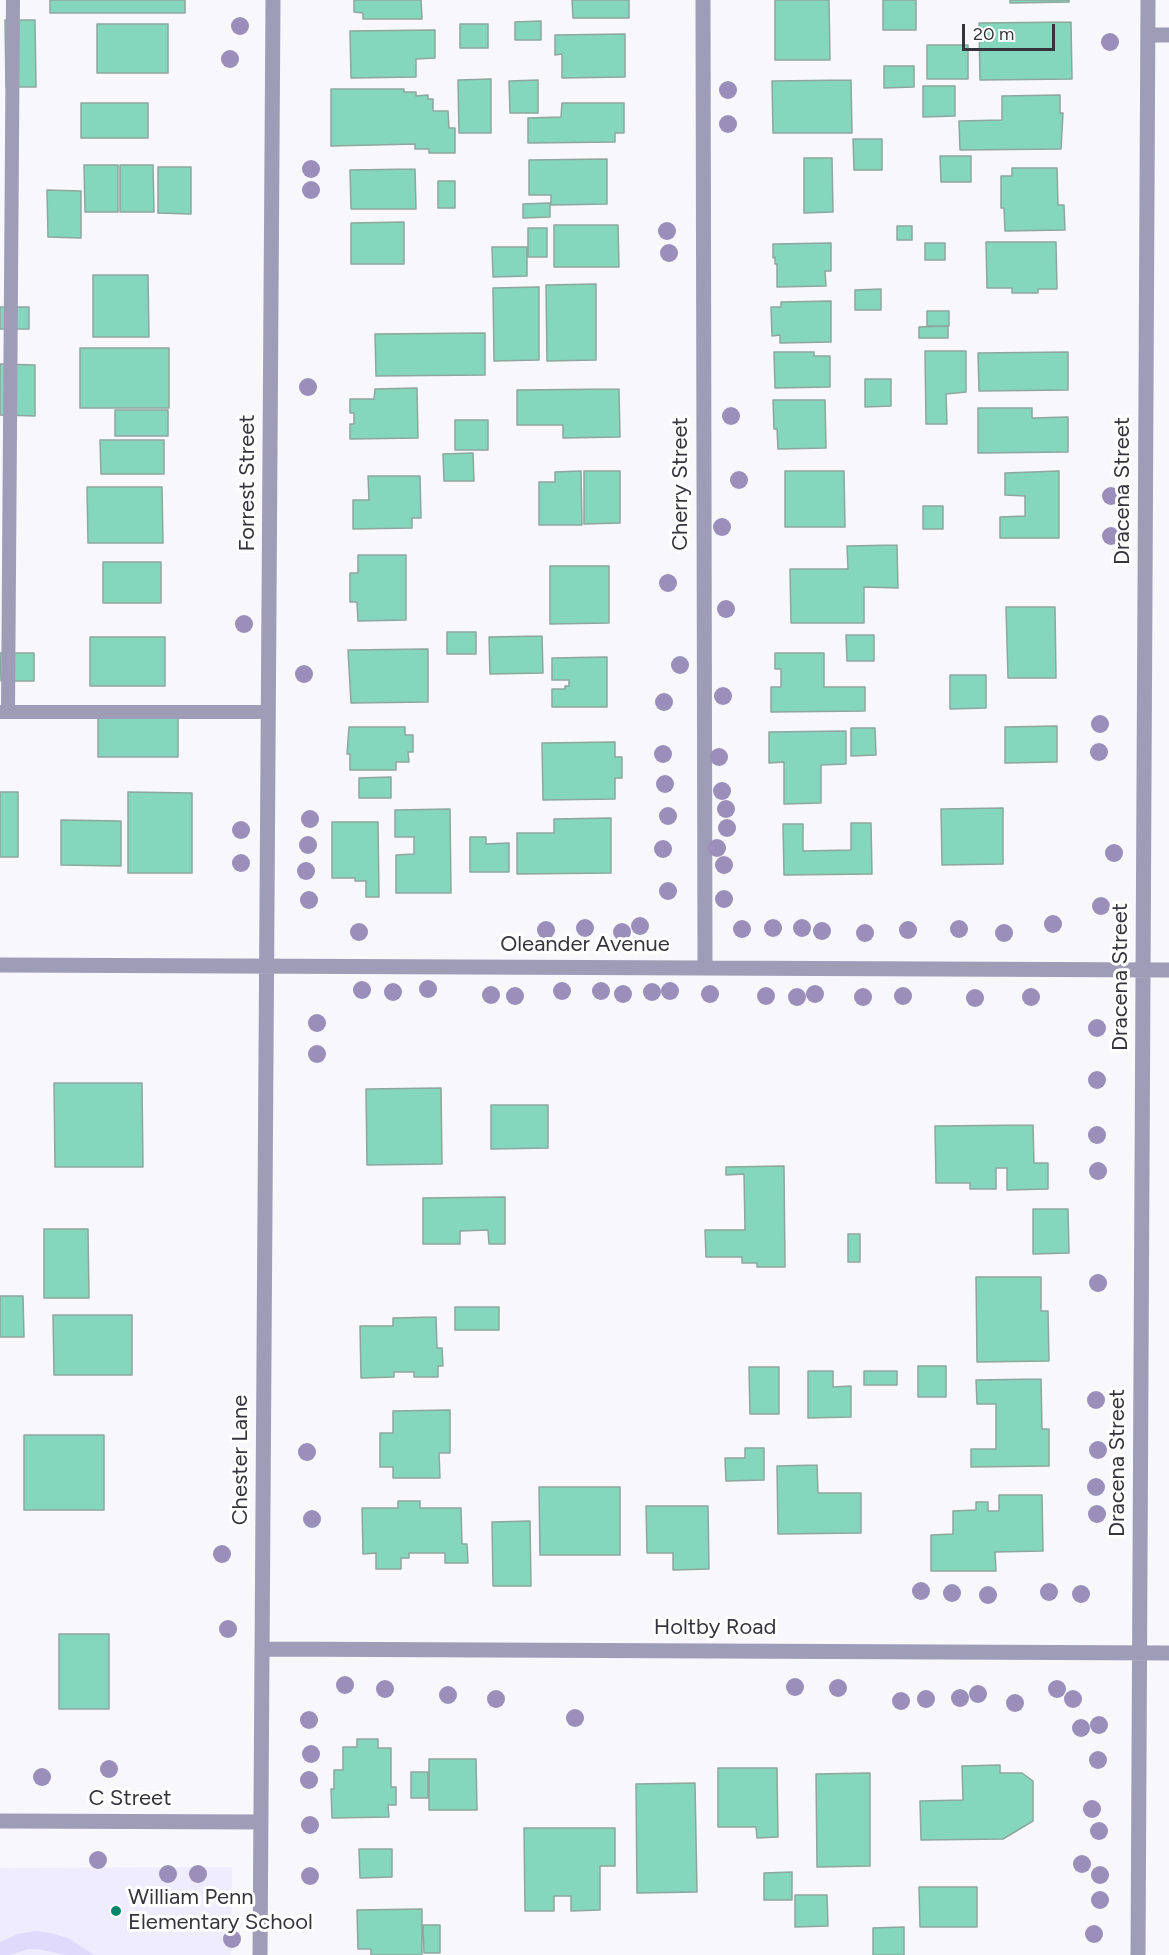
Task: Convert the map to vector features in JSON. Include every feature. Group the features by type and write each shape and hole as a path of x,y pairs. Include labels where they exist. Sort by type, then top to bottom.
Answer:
{"street":[{"name":"Forrest Street","path":"267,966 273,0"},
{"name":"Cherry Street","path":"703,0 705,968"},
{"name":"Dracena Street","path":"1138,1955 1148,0"},
{"path":"1148,35 1169,35"},
{"name":"Oleander Avenue","path":"0,965 1169,970"},
{"name":"Chester Lane","path":"260,1955 267,966"},
{"name":"Holtby Road","path":"262,1649 1169,1653"},
{"name":"C Street","path":"0,1821 261,1822"}],"lane":[{"path":"13,0 4,712 268,712"}],"shaded area":[{"name":"William Penn Elementary School","path":"232,1867 231,1955 0,1955 0,1868"},
{"path":"35,1931 70,1939 94,1955 65,1955 29,1949 10,1955 0,1955 0,1942 18,1934"}],"building":[{"path":"50,0 185,0 185,13 50,13"},
{"path":"354,0 421,0 422,19 363,19 363,13 354,12"},
{"path":"572,0 629,0 629,18 573,18"},
{"path":"775,0 829,0 830,60 775,60"},
{"path":"883,0 916,0 916,30 883,30"},
{"path":"1010,0 1069,0 1069,2 1010,3"},
{"path":"5,20 35,20 36,87 6,87"},
{"path":"541,21 541,40 515,40 515,22"},
{"path":"1071,22 1072,79 980,80 979,23"},
{"path":"97,24 168,24 168,73 97,73"},
{"path":"460,24 488,24 488,48 460,48"},
{"path":"435,30 435,58 416,59 416,77 351,78 350,31"},
{"path":"625,34 625,77 562,78 562,54 555,55 555,35"},
{"path":"927,45 968,45 968,79 927,79"},
{"path":"884,66 914,66 914,87 884,88"},
{"path":"491,79 491,133 459,133 458,80"},
{"path":"538,80 538,113 510,113 509,81"},
{"path":"851,80 852,133 773,133 772,81"},
{"path":"923,86 955,86 955,116 923,117"},
{"path":"331,89 404,89 404,92 416,92 416,96 428,95 428,99 433,99 433,111 448,111 449,128 455,128 455,153 429,153 429,149 415,149 415,144 331,146"},
{"path":"1060,95 1060,113 1063,113 1061,149 960,150 959,121 1002,120 1002,96"},
{"path":"81,103 148,103 148,138 81,138"},
{"path":"562,103 624,103 624,133 615,133 615,142 528,143 528,118 561,117"},
{"path":"853,139 882,139 882,170 854,170"},
{"path":"940,156 971,156 971,182 941,182"},
{"path":"804,158 832,158 833,212 804,213"},
{"path":"607,159 607,204 551,205 551,195 529,195 529,160"},
{"path":"84,165 118,165 118,212 85,212"},
{"path":"120,165 153,165 154,212 120,212"},
{"path":"158,167 191,167 191,214 158,213"},
{"path":"1012,168 1057,168 1058,205 1064,205 1065,230 1005,231 1004,208 1001,208 1001,176 1012,176"},
{"path":"415,169 416,209 351,209 350,170"},
{"path":"438,181 455,181 455,208 438,208"},
{"path":"47,190 81,191 81,238 48,237"},
{"path":"550,203 550,217 523,218 523,204"},
{"path":"404,222 404,264 351,264 351,223"},
{"path":"554,225 618,225 619,267 554,267"},
{"path":"897,226 912,226 912,240 897,240"},
{"path":"528,228 547,228 547,257 528,257"},
{"path":"986,242 1056,242 1057,289 1038,289 1038,293 1012,293 1012,288 987,288"},
{"path":"831,243 831,271 825,271 826,286 777,287 777,264 775,264 775,257 773,258 773,244"},
{"path":"925,243 945,243 945,260 925,260"},
{"path":"492,247 527,247 527,276 493,277"},
{"path":"93,275 148,275 149,337 93,337"},
{"path":"596,284 596,360 547,361 546,285"},
{"path":"539,287 539,360 494,361 493,288"},
{"path":"881,289 881,310 855,310 855,290"},
{"path":"831,301 831,342 780,343 780,335 772,336 771,307 781,307 781,302"},
{"path":"0,307 29,307 29,329 0,329"},
{"path":"927,311 949,311 949,326 927,326"},
{"path":"948,326 948,338 919,338 919,327"},
{"path":"485,333 485,375 376,376 375,334"},
{"path":"80,348 169,348 169,408 80,408"},
{"path":"925,351 966,351 966,392 946,394 947,424 926,424"},
{"path":"774,352 814,352 814,356 830,356 830,387 775,388"},
{"path":"1068,352 1068,390 979,391 978,353"},
{"path":"0,364 35,365 35,416 0,415"},
{"path":"865,379 891,379 891,406 865,407"},
{"path":"417,388 418,438 350,439 350,424 354,424 354,413 350,413 350,399 374,399 375,389"},
{"path":"619,389 620,437 563,438 563,425 517,425 517,390"},
{"path":"773,400 825,400 826,448 778,449 777,429 774,429"},
{"path":"978,408 1032,408 1032,418 1068,417 1068,452 978,453"},
{"path":"115,410 168,410 168,436 115,436"},
{"path":"455,420 488,420 488,450 455,450"},
{"path":"100,440 164,440 164,474 101,474"},
{"path":"473,453 474,481 444,481 443,454"},
{"path":"581,471 582,525 539,525 539,482 555,482 555,472"},
{"path":"584,471 620,471 620,523 584,524"},
{"path":"785,471 844,471 845,527 785,527"},
{"path":"1059,471 1059,538 1000,538 1000,517 1025,516 1025,496 1005,495 1005,473"},
{"path":"368,476 420,476 421,518 412,518 412,528 353,529 353,500 369,500"},
{"path":"87,487 162,487 163,543 88,543"},
{"path":"923,506 943,506 943,529 923,529"},
{"path":"897,545 898,588 864,587 864,623 791,623 790,569 848,569 847,546"},
{"path":"358,555 406,555 406,620 358,621 357,602 350,602 350,573 358,573"},
{"path":"103,562 161,562 161,603 103,603"},
{"path":"550,566 609,566 609,623 550,624"},
{"path":"1006,607 1055,607 1056,678 1008,678"},
{"path":"447,632 476,632 476,654 447,654"},
{"path":"846,635 874,635 874,661 847,661"},
{"path":"542,636 543,673 490,674 489,637"},
{"path":"90,637 165,637 165,686 90,686"},
{"path":"428,649 428,702 351,703 348,650"},
{"path":"0,653 34,653 34,681 1,681"},
{"path":"775,653 824,653 824,687 865,687 865,711 771,712 771,687 781,687 781,669 775,669"},
{"path":"607,657 607,707 552,707 552,689 565,689 565,686 569,686 569,680 552,680 552,658"},
{"path":"950,675 986,675 986,708 950,709"},
{"path":"98,717 178,718 178,757 98,757"},
{"path":"1057,726 1057,762 1005,763 1005,727"},
{"path":"349,727 405,727 405,735 413,735 413,752 408,752 409,762 396,762 396,770 350,770 350,754 347,754"},
{"path":"851,728 875,728 876,755 851,756"},
{"path":"846,731 846,764 821,765 821,803 784,804 784,762 769,763 769,732"},
{"path":"615,742 615,757 622,757 622,778 615,778 615,799 543,800 542,743"},
{"path":"391,777 391,798 359,798 359,778"},
{"path":"0,792 18,792 18,857 0,857"},
{"path":"128,792 192,793 192,873 128,873"},
{"path":"1003,808 1003,864 942,865 941,809"},
{"path":"450,809 451,893 396,893 396,855 414,854 414,837 395,837 395,810"},
{"path":"611,818 611,873 517,874 517,833 554,833 554,819"},
{"path":"61,820 121,821 121,866 61,865"},
{"path":"332,822 378,822 379,897 366,897 366,881 355,881 355,878 332,878"},
{"path":"851,823 871,823 872,874 784,875 783,824 803,824 803,851 851,850"},
{"path":"470,837 486,837 486,844 509,843 509,872 470,872"},
{"path":"54,1083 142,1083 143,1167 55,1167"},
{"path":"441,1088 442,1164 367,1165 366,1089"},
{"path":"491,1105 548,1105 548,1148 491,1149"},
{"path":"1033,1125 1034,1163 1048,1163 1048,1189 1007,1190 1007,1168 996,1168 996,1189 970,1189 970,1183 936,1183 935,1126"},
{"path":"784,1166 785,1267 757,1267 757,1263 742,1263 742,1257 706,1257 705,1230 745,1230 744,1174 726,1175 726,1167"},
{"path":"505,1197 505,1244 489,1244 488,1230 460,1231 460,1244 423,1244 423,1198"},
{"path":"1033,1209 1068,1209 1069,1253 1033,1254"},
{"path":"44,1229 88,1229 89,1298 44,1298"},
{"path":"848,1234 860,1234 860,1262 848,1262"},
{"path":"976,1277 1041,1277 1041,1311 1048,1311 1049,1361 977,1362"},
{"path":"0,1296 23,1296 24,1337 0,1337"},
{"path":"455,1307 499,1307 499,1330 455,1330"},
{"path":"53,1315 132,1315 132,1375 54,1375"},
{"path":"436,1317 437,1348 442,1348 443,1366 438,1366 438,1377 414,1377 414,1372 394,1372 394,1377 361,1378 360,1326 393,1326 393,1318"},
{"path":"918,1366 946,1366 946,1397 918,1397"},
{"path":"749,1367 779,1367 779,1414 750,1414"},
{"path":"808,1371 833,1371 833,1387 851,1386 851,1417 808,1418"},
{"path":"864,1371 897,1371 897,1385 864,1385"},
{"path":"1041,1379 1042,1429 1049,1429 1049,1466 971,1467 971,1449 996,1449 996,1404 977,1404 976,1380"},
{"path":"450,1410 450,1453 439,1453 440,1478 393,1478 393,1467 380,1467 380,1433 393,1433 393,1411"},
{"path":"24,1435 104,1435 104,1510 24,1510"},
{"path":"745,1448 764,1448 764,1480 726,1481 725,1458 745,1458"},
{"path":"817,1465 818,1493 861,1493 861,1533 778,1534 777,1466"},
{"path":"539,1487 620,1487 620,1555 540,1555"},
{"path":"999,1495 1042,1495 1043,1551 995,1552 996,1571 931,1571 931,1535 953,1534 953,1511 976,1510 976,1502 988,1502 988,1511 999,1511"},
{"path":"398,1501 420,1501 420,1508 461,1508 462,1544 467,1544 468,1563 445,1563 445,1553 409,1553 409,1558 401,1558 401,1569 376,1569 376,1553 363,1554 362,1508 398,1508"},
{"path":"646,1506 708,1506 709,1569 673,1570 673,1553 647,1553"},
{"path":"530,1521 531,1586 493,1586 492,1522"},
{"path":"59,1634 109,1634 109,1709 59,1709"},
{"path":"357,1739 378,1739 378,1748 391,1748 391,1787 396,1787 396,1805 388,1805 389,1817 332,1818 331,1789 334,1789 334,1770 343,1770 343,1747 357,1747"},
{"path":"429,1759 476,1759 477,1810 429,1810"},
{"path":"1000,1765 1000,1773 1022,1773 1033,1781 1033,1821 1003,1839 921,1840 920,1801 963,1800 962,1766"},
{"path":"718,1768 777,1768 778,1837 757,1838 756,1827 718,1827"},
{"path":"411,1772 428,1772 428,1798 411,1798"},
{"path":"870,1773 870,1866 817,1867 816,1774"},
{"path":"695,1783 697,1892 637,1893 636,1784"},
{"path":"524,1828 615,1828 615,1866 600,1866 600,1910 571,1911 571,1896 554,1896 554,1911 525,1911"},
{"path":"359,1849 392,1849 392,1877 360,1878"},
{"path":"792,1872 792,1900 764,1900 764,1873"},
{"path":"919,1887 977,1887 977,1927 920,1927"},
{"path":"795,1895 827,1895 828,1926 795,1927"},
{"path":"422,1909 422,1955 371,1955 371,1949 358,1949 357,1910"},
{"path":"423,1925 440,1925 440,1953 424,1953"},
{"path":"904,1927 904,1955 873,1955 873,1928"}],"place":[{"name":"William Penn Elementary School","path":"116,1911"}]}
